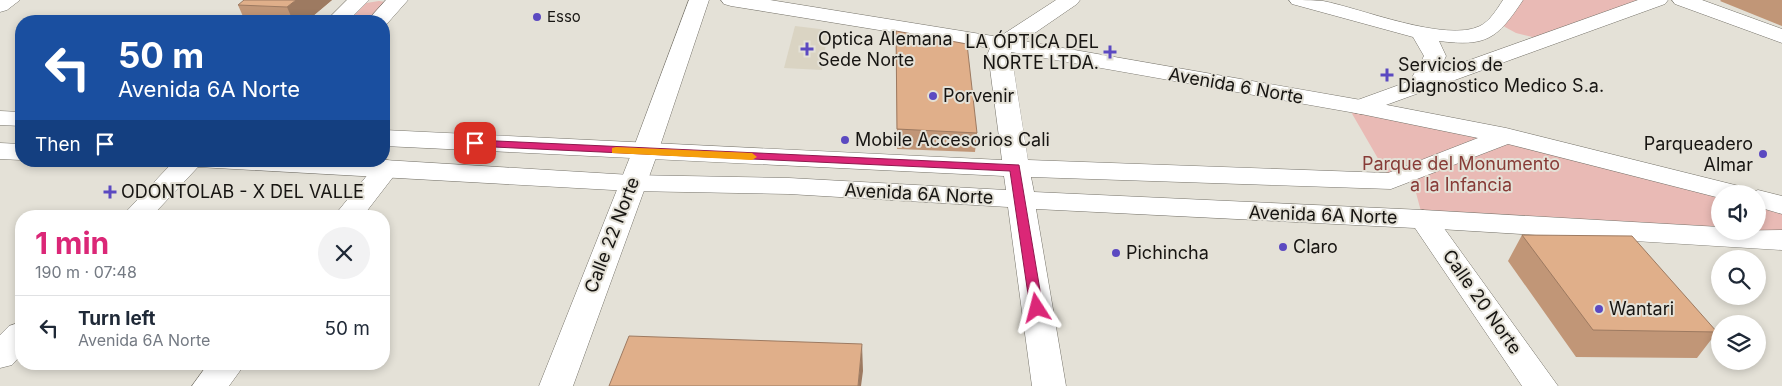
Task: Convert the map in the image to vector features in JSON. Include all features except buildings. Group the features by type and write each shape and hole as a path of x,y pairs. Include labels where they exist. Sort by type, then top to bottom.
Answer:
{"street":[{"path":"0,6 10,0"},
{"path":"343,15 359,0"},
{"path":"383,15 398,0"},
{"name":"Calle 22 Norte","path":"556,386 645,152 699,0"},
{"name":"Avenida 6 Norte","path":"731,0 1003,44 1361,107 1506,136 1711,187"},
{"path":"1049,386 998,54 1003,44 1070,0"},
{"path":"1299,0 1422,34 1450,37 1472,36 1493,26 1514,0"},
{"path":"1361,107 1658,0"},
{"path":"1682,0 1782,36"},
{"path":"1493,26 1505,27 1527,37 1541,39 1556,36"},
{"path":"1420,85 1426,73 1433,67 1436,56 1433,47 1422,34"},
{"path":"0,118 15,119"},
{"name":"Avenida 6A Norte","path":"390,138 645,152 1015,168 1391,181 1506,136"},
{"path":"0,151 15,152"},
{"path":"142,210 183,167"},
{"name":"Avenida 6A Norte","path":"361,167 632,183 789,186 1238,212 1423,219 1782,240"},
{"path":"353,210 387,168"},
{"path":"1766,201 1782,205"},
{"name":"Calle 20 Norte","path":"1423,219 1541,386"},
{"path":"209,386 223,370"}],"shaded area":[{"name":"Optica Alemana Sede Norte","path":"795,26 828,30 822,70 784,68"}],"green space":[{"path":"1513,0 1658,0 1541,39 1516,33 1505,27 1498,20"},
{"path":"379,1 385,2 388,8 381,15 348,15 360,4"},
{"name":"Parque del Monumento a la Infancia","path":"1347,105 1711,192 1711,236 1423,219 1411,174 1391,181"},
{"name":"Parque del Monumento a la Infancia","path":"1766,201 1782,205 1782,240 1766,239"}],"slow traffic":[{"path":"616,151 752,157"}],"place":[{"name":"Esso","path":"537,17"},
{"name":"Optica Alemana Sede Norte","path":"807,49"},
{"name":"LA ÓPTICA DEL NORTE LTDA.","path":"1110,52"},
{"name":"Servicios de Diagnostico Medico S.a.","path":"1387,75"},
{"name":"Porvenir","path":"933,96"},
{"name":"Mobile Accesorios Cali","path":"845,140"},
{"name":"Parqueadero Almar","path":"1763,154"},
{"name":"ODONTOLAB - X DEL VALLE","path":"110,192"},
{"name":"Claro","path":"1283,247"},
{"name":"Pichincha","path":"1116,253"},
{"name":"Wantari","path":"1599,309"}],"route":[{"path":"475,143 1015,168 1037,308"}]}
